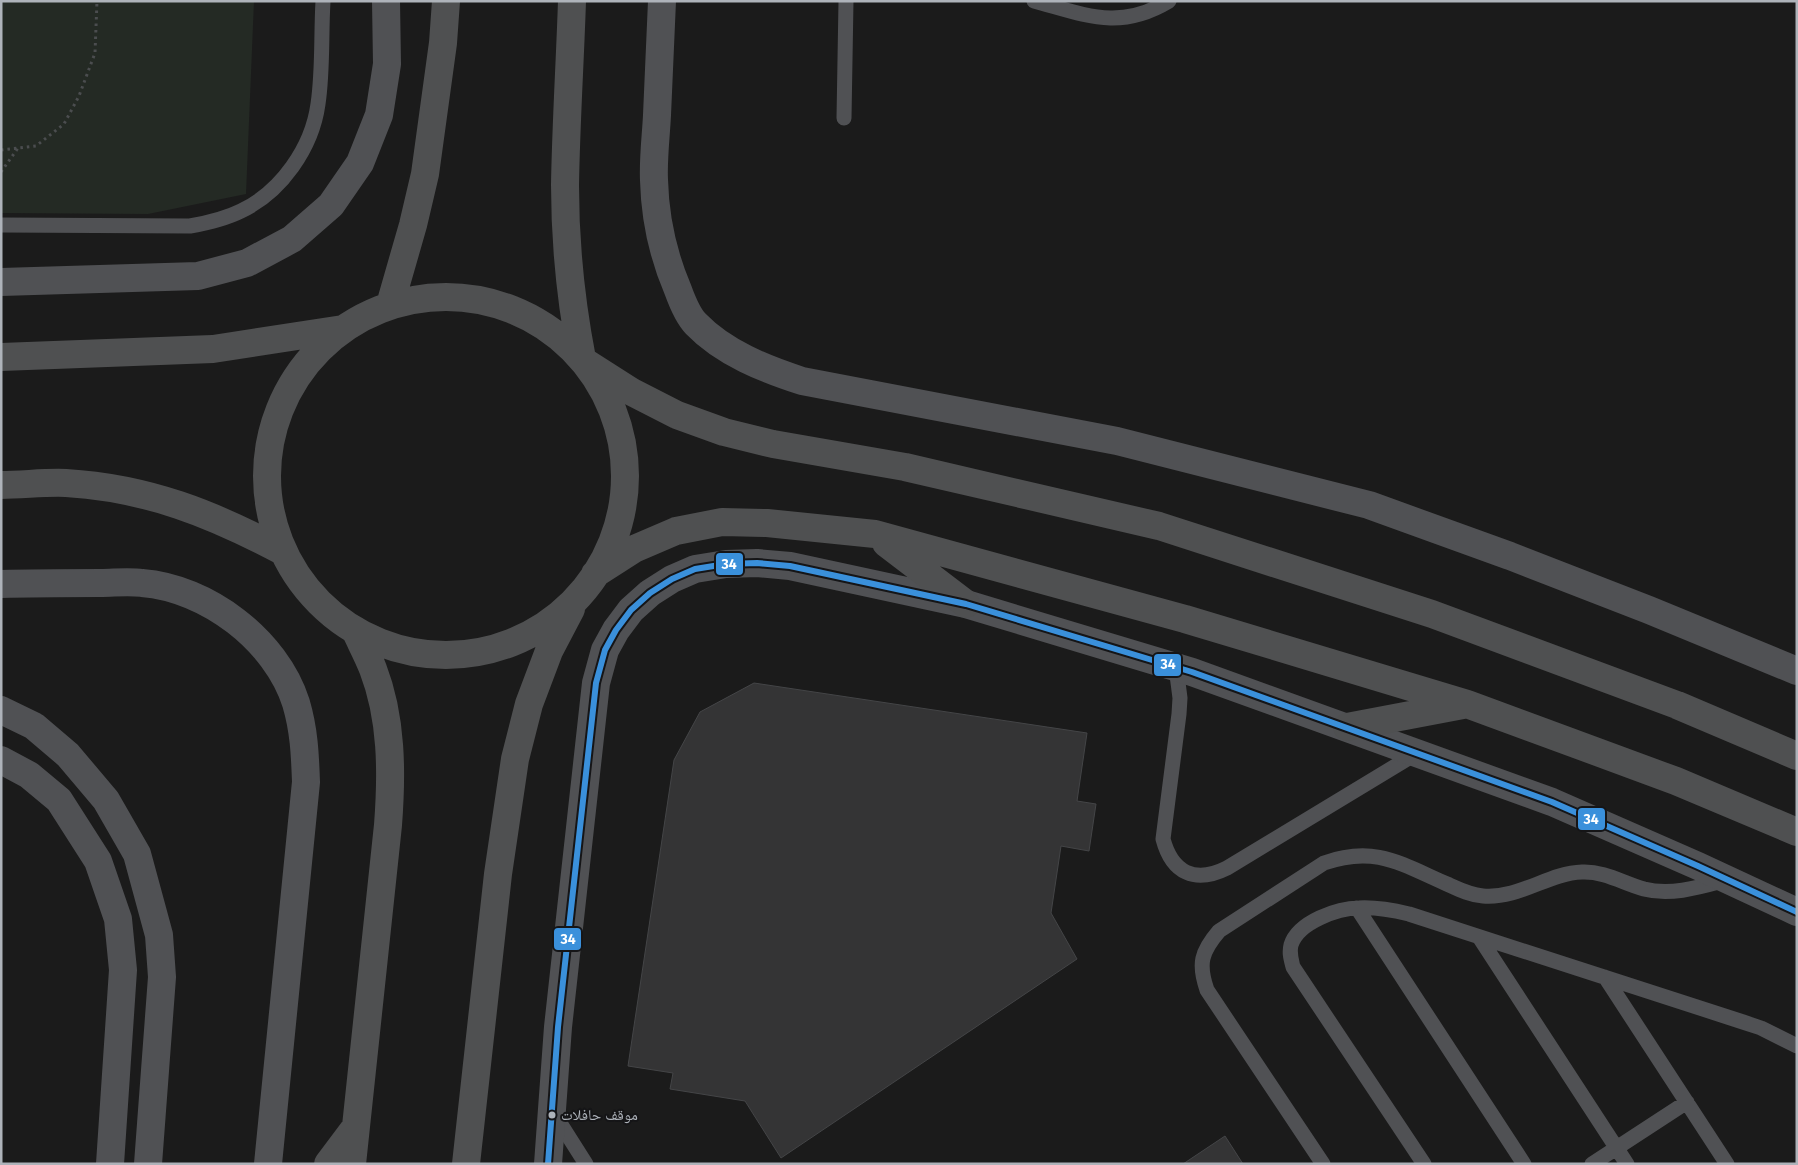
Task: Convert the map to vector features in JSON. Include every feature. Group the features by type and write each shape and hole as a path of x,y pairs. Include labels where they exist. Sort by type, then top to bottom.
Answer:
{"street":[{"path":"1,282 198,276 247,263 292,239 330,205 360,163 380,115 387,64 386,1"},
{"path":"390,305 413,225 425,174 443,43 446,1"},
{"path":"572,1 565,185 572,303 584,361 632,392 677,415 724,432 773,444 905,467 1159,526 1432,614 1677,705 1797,756"},
{"path":"662,1 654,178 661,242 669,270 695,323 720,343 747,360 776,373 802,381 1117,441 1369,505 1640,606 1797,671"},
{"path":"466,1164 498,874 515,759 529,704 549,651 575,601 595,574 609,550 619,523 624,495 625,466 621,438 613,411 601,385 584,361 564,340 542,324 520,312 468,297 416,298 390,305 358,319 343,329 303,367 288,391 270,443 267,471 268,499 274,526 284,552 297,575 313,596 333,615 354,630 378,642 403,650 430,655 465,654 483,652 508,644 532,633 555,618 575,601"},
{"path":"1,357 213,349 343,329"},
{"path":"1,485 65,483 111,488 156,498 200,512 242,530 284,552"},
{"path":"595,574 634,549 676,531 722,522 767,523 875,534 1186,619 1467,704 1676,781 1797,832"},
{"path":"875,534 966,604"},
{"path":"548,1164 559,1017 596,683 605,650 616,630 631,610 650,593 672,579 696,569 726,564 757,563 790,566 966,604 1176,667 1552,802 1797,912"},
{"path":"1,584 143,582 183,591 219,608 251,634 277,665 295,702 305,741 306,782 268,1164"},
{"path":"352,1164 391,786 389,746 384,707 373,669 354,630"},
{"path":"1347,727 1467,704"},
{"path":"1,710 34,726 68,755 106,800 138,854 160,935 162,977 148,1164"},
{"path":"1,760 29,776 59,800 98,861 118,918 123,970 110,1164"},
{"path":"328,1164 355,1128"}],"lane":[{"path":"1,225 190,226 216,221 242,211 264,196 284,178 300,155 312,131 318,104 322,1"},
{"path":"844,118 846,1"},
{"path":"1034,1 1101,19 1120,19 1138,16 1155,10 1170,1"},
{"path":"1176,667 1180,714 1163,839 1166,853 1175,865 1186,872 1200,876 1214,874 1226,868 1417,753"},
{"path":"1324,1164 1207,990 1202,975 1202,958 1208,944 1218,931 1324,863 1342,857 1360,855 1377,856 1393,861 1466,892 1481,896 1510,895 1569,874 1582,872 1604,875 1645,889 1670,891 1689,890 1728,880"},
{"path":"1357,908 1524,1164"},
{"path":"1424,1164 1293,967 1290,955 1292,943 1298,933 1325,915 1357,908 1400,912 1761,1028 1797,1046"},
{"path":"1479,937 1627,1164"},
{"path":"1605,977 1727,1164"},
{"path":"1592,1164 1687,1102"},
{"path":"552,1111 586,1164"}],"path":[{"path":"1,150 36,146 64,124 79,96 95,53 96,1"},
{"path":"1,172 18,148"}],"shaded area":[{"path":"1,1 254,1 246,194 148,214 1,213"}],"building":[{"path":"754,683 1087,733 1077,801 1096,804 1089,851 1061,846 1051,913 1077,959 781,1158 745,1101 670,1089 673,1073 628,1066 674,760 700,712"},
{"path":"1225,1136 1243,1164 1183,1164"}],"transit line":[{"name":"34","path":"548,1164 558,1027 596,683 605,650 616,630 631,610 650,593 672,579 695,569 726,564 757,563 790,566 966,604 1192,672 1552,802 1797,912"}],"place":[{"name":"موقف حافلات","path":"552,1115"}]}
